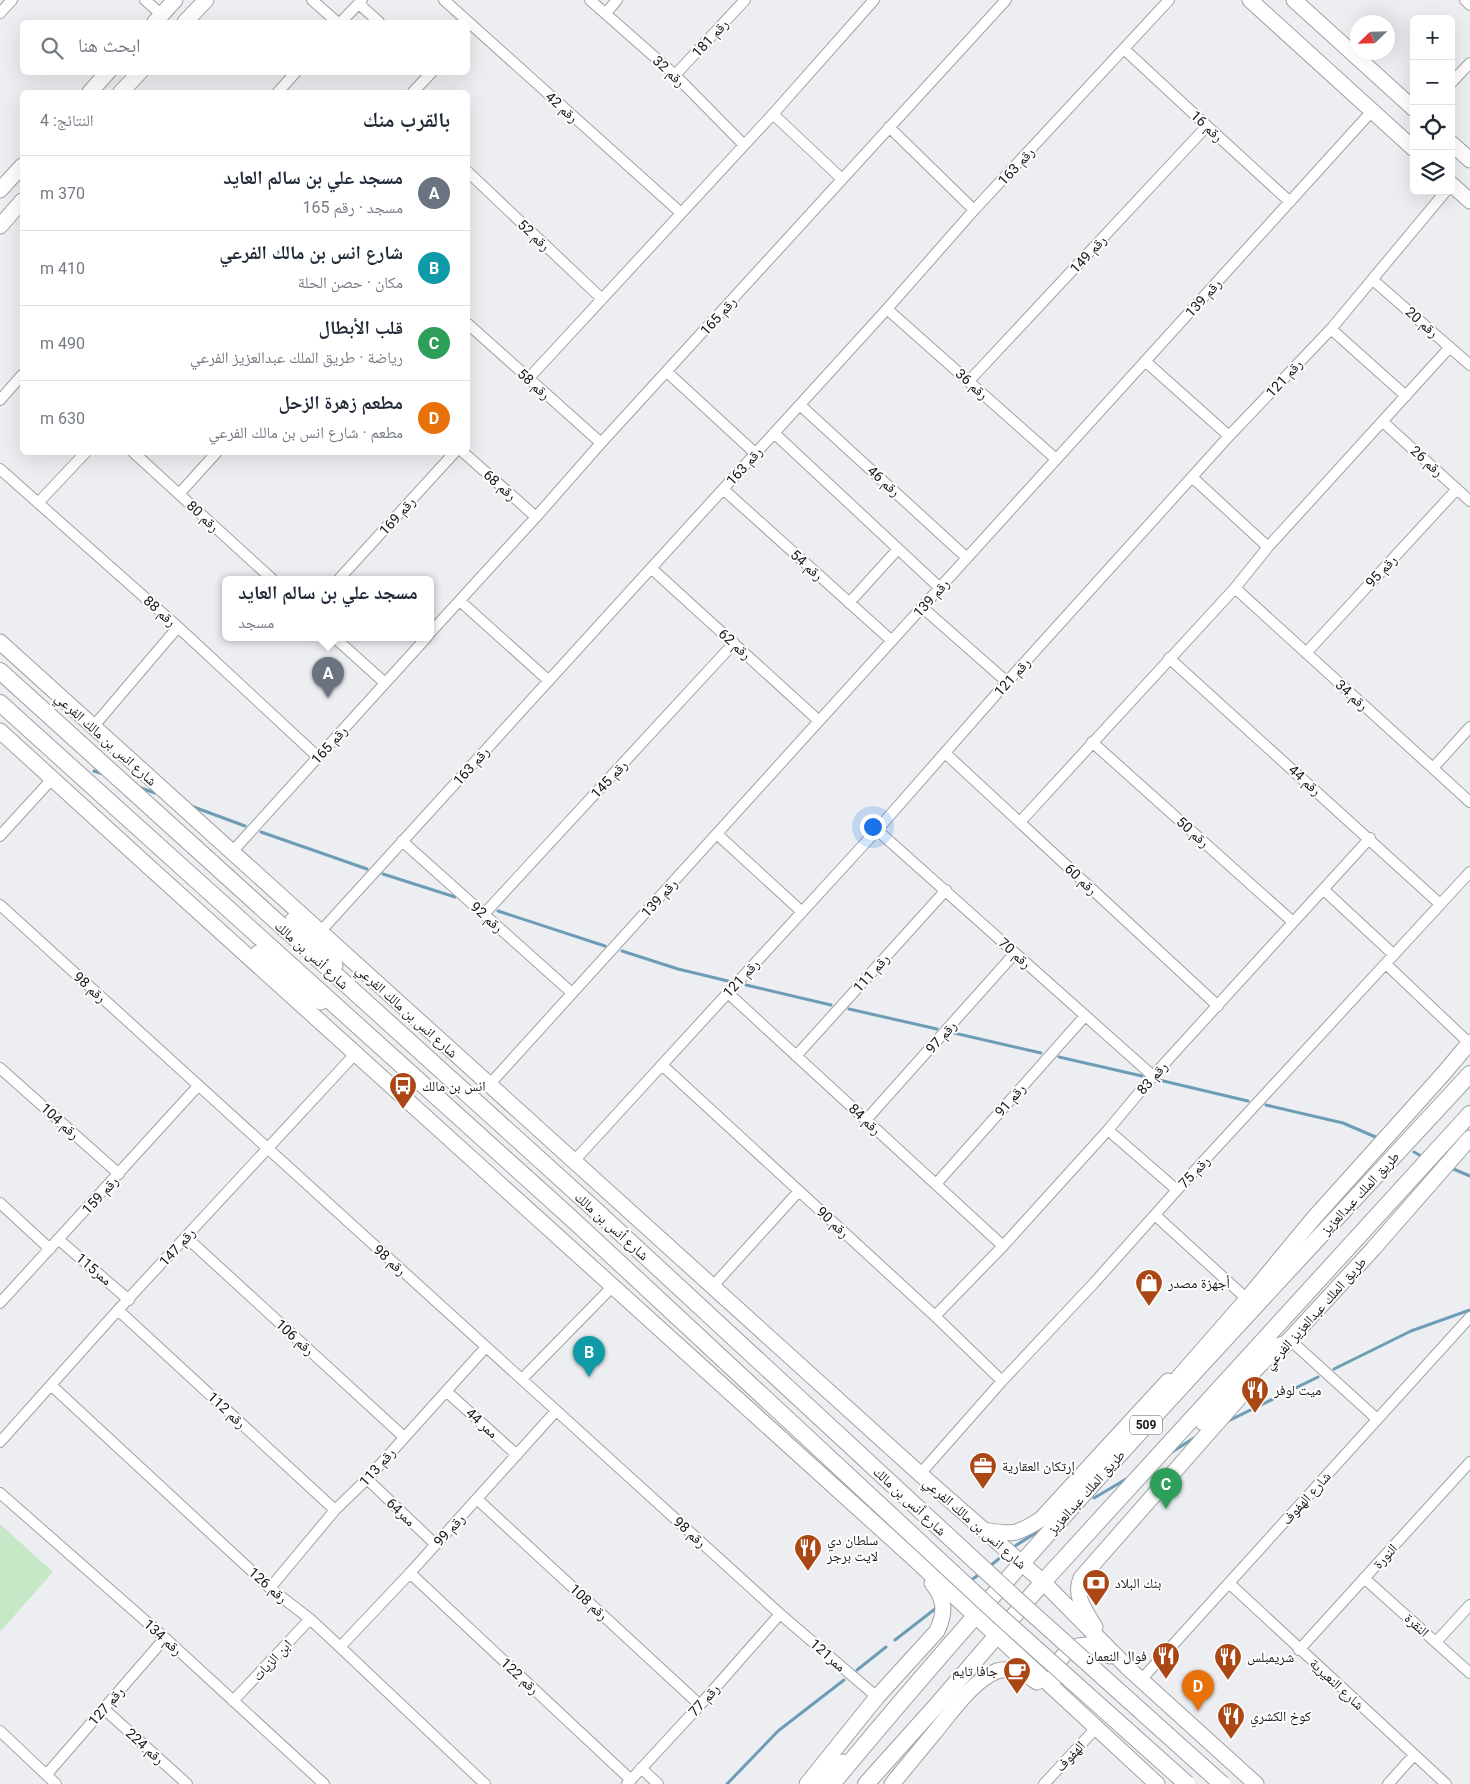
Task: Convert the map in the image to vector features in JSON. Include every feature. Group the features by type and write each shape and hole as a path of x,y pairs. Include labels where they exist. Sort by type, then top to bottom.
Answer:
{"main road":[{"name":"شارع أنس بن مالك","path":"0,671 602,1216 1007,1591 1222,1784"},
{"name":"شارع أنس بن مالك","path":"0,704 571,1218 988,1606 1187,1784"},
{"name":"طريق الملك عبدالعزيز","path":"832,1784 975,1616 1148,1423 1470,1074"},
{"name":"طريق الملك عبدالعزيز","path":"869,1782 1043,1582 1470,1114"},
{"path":"1183,1429 1200,1425 1276,1347 1288,1341"}],"street":[{"path":"145,0 158,19 175,0"},
{"path":"187,20 206,0"},
{"path":"312,0 335,20"},
{"name":"رقم 42","path":"444,0 461,20"},
{"name":"رقم 32","path":"590,0 675,75 744,145"},
{"path":"606,13 617,0"},
{"name":"رقم 181","path":"675,75 745,0"},
{"path":"528,378 744,145 874,0"},
{"name":"رقم 165","path":"434,629 1006,0"},
{"name":"رقم 163","path":"320,932 887,309 974,210 1169,0"},
{"path":"1250,0 1410,145"},
{"path":"1294,0 1410,105"},
{"path":"1465,0 1470,5"},
{"path":"344,20 360,2 377,20"},
{"name":"رقم 42","path":"470,30 681,213"},
{"name":"رقم 16","path":"1124,49 1290,202"},
{"path":"1455,79 1470,63"},
{"path":"92,90 105,75"},
{"path":"123,90 137,75"},
{"path":"280,90 293,75"},
{"path":"415,90 429,75"},
{"name":"رقم 139","path":"489,1085 1372,111"},
{"path":"772,114 842,179"},
{"name":"رقم 149","path":"969,381 1207,126"},
{"path":"889,127 974,210"},
{"path":"1455,147 1470,160"},
{"path":"0,190 20,168"},
{"name":"رقم 52","path":"470,174 601,298"},
{"path":"1455,190 1470,201"},
{"name":"رقم 121","path":"574,1161 877,830 1007,682 1229,436 1331,329 1443,195"},
{"path":"0,226 20,203"},
{"name":"رقم 20","path":"1373,280 1470,365"},
{"name":"رقم 36","path":"887,309 1056,459"},
{"name":"رقم 58","path":"470,326 601,443"},
{"path":"1331,329 1406,396"},
{"path":"1020,822 1235,588 1268,547 1450,348"},
{"path":"1146,361 1229,436"},
{"path":"667,372 755,454"},
{"path":"0,400 20,377"},
{"name":"رقم 46","path":"800,405 967,558"},
{"name":"رقم 26","path":"1383,422 1470,501"},
{"path":"774,433 940,588"},
{"path":"38,503 83,455"},
{"name":"رقم 80","path":"136,455 269,576"},
{"path":"179,494 214,455"},
{"name":"رقم 169","path":"342,576 452,455"},
{"name":"رقم 68","path":"466,455 536,517"},
{"name":"رقم 88","path":"0,469 178,627 318,757"},
{"path":"1193,478 1268,547"},
{"name":"رقم 54","path":"723,489 892,641"},
{"name":"رقم 95","path":"1306,653 1457,489"},
{"path":"849,603 898,549"},
{"name":"رقم 62","path":"652,568 819,721"},
{"name":"رقم 34","path":"1235,588 1470,802"},
{"path":"460,601 549,681"},
{"path":"923,608 1007,682"},
{"path":"93,727 178,627"},
{"path":"338,641 385,683"},
{"name":"رقم 165","path":"231,853 424,641"},
{"name":"شارع انس بن مالك الفرعي","path":"0,642 231,853 920,1474 1043,1582 1128,1668 1256,1784"},
{"name":"رقم 145","path":"484,914 734,643"},
{"name":"رقم 44","path":"1169,658 1370,838 1440,904"},
{"path":"1433,768 1470,727"},
{"path":"0,730 911,1556 1157,1784"},
{"name":"رقم 50","path":"1092,742 1293,922"},
{"name":"رقم 60","path":"945,753 1218,1006"},
{"path":"0,836 52,779"},
{"name":"رقم 70","path":"877,830 1153,1076"},
{"path":"717,834 802,912"},
{"name":"رقم 83","path":"935,1316 1003,1246 1108,1130 1153,1076 1370,838"},
{"name":"رقم 92","path":"402,841 572,993"},
{"path":"231,853 390,1025"},
{"name":"رقم 75","path":"920,1474 1002,1380 1094,1283 1177,1190 1470,872"},
{"path":"160,877 386,1052"},
{"name":"رقم 111","path":"796,1056 946,890"},
{"path":"1324,890 1394,955"},
{"name":"رقم 98","path":"0,905 780,1614"},
{"name":"رقم 97","path":"866,1120 1015,953"},
{"path":"1148,1423 1165,1393 1314,1219 1470,1042 1386,964"},
{"name":"رقم 84","path":"728,993 1003,1246"},
{"name":"رقم 91","path":"936,1184 1085,1016"},
{"name":"رقم 147","path":"0,1442 118,1310 356,1053"},
{"name":"رقم 90","path":"662,1065 1002,1380"},
{"name":"رقم 104","path":"0,1068 119,1174"},
{"name":"رقم 159","path":"0,1303 198,1086"},
{"path":"1108,1130 1177,1190"},
{"name":"طريق الملك عبدالعزيز الفرعي","path":"1104,1643 1080,1601 1078,1589 1081,1578 1288,1341 1373,1249 1470,1138"},
{"path":"713,1286 799,1191"},
{"path":"0,1203 50,1249"},
{"path":"1155,1215 1247,1299"},
{"name":"رقم 106","path":"186,1237 404,1437"},
{"name":"ممر115","path":"58,1239 129,1300"},
{"path":"522,1380 613,1286"},
{"path":"984,1530 1007,1534 1024,1531 1042,1519 1232,1311 1247,1299"},
{"name":"رقم 112","path":"118,1310 335,1510"},
{"name":"شارع الهفوف","path":"1141,1680 1470,1317"},
{"path":"1288,1341 1377,1419"},
{"name":"رقم 113","path":"270,1588 335,1510 367,1479 486,1347"},
{"name":"رقم 126","path":"52,1386 270,1588 310,1619 485,1784"},
{"name":"ممر 44","path":"446,1391 517,1455"},
{"name":"رقم 99","path":"340,1647 410,1573 556,1411"},
{"name":"النورة","path":"1300,1650 1470,1462"},
{"name":"ممر64","path":"367,1479 435,1544"},
{"name":"رقم 134","path":"0,1493 165,1638 324,1784"},
{"name":"رقم 108","path":"477,1499 700,1705"},
{"path":"807,1784 877,1697 937,1631 943,1619 944,1609 940,1592 911,1556"},
{"name":"رقم 122","path":"410,1573 629,1782"},
{"name":"النقرة","path":"1364,1578 1470,1673"},
{"name":"شارع النعيرية","path":"1228,1584 1446,1784"},
{"path":"1436,1642 1470,1604"},
{"name":"ممر121","path":"780,1614 877,1697"},
{"name":"رقم 77","path":"629,1782 780,1614"},
{"name":"ابن الزيات","path":"233,1701 310,1619"},
{"name":"رقم 127","path":"47,1774 165,1638"},
{"path":"1079,1712 1055,1678 1055,1670 1061,1656 1079,1646 1090,1645 1128,1668"},
{"path":"892,1784 963,1699 981,1680 999,1670 1014,1670 1030,1676 1079,1712"},
{"name":"رقم 224","path":"104,1708 186,1784"},
{"name":"الهفوف","path":"1044,1784 1096,1728"},
{"path":"0,1731 56,1784"},
{"path":"819,1784 868,1740"},
{"path":"1388,1784 1414,1755"},
{"path":"641,1768 658,1784"}],"green space":[{"path":"0,1524 53,1572 0,1632"}],"waterway":[{"path":"94,771 103,774"},
{"path":"138,787 155,793"},
{"path":"191,806 245,826"},
{"path":"261,832 367,869"},
{"path":"383,874 455,897"},
{"path":"498,911 605,946"},
{"path":"622,951 678,969 728,981"},
{"path":"746,985 831,1005"},
{"path":"849,1009 937,1029"},
{"path":"954,1033 1041,1053"},
{"path":"1059,1057 1142,1076"},
{"path":"1159,1080 1248,1101"},
{"path":"1266,1105 1343,1123 1378,1138"},
{"path":"1414,1152 1423,1157"},
{"path":"1451,1168 1470,1176"},
{"path":"1334,1369 1411,1331 1470,1310"},
{"path":"1224,1423 1318,1377"},
{"path":"1172,1452 1194,1438"},
{"path":"1094,1498 1128,1478"},
{"path":"1015,1546 1037,1532"},
{"path":"990,1566 1001,1557"},
{"path":"970,1581 981,1573"},
{"path":"895,1640 935,1609"},
{"path":"857,1670 886,1647"},
{"path":"727,1784 778,1731 844,1680"}],"place":[{"name":"مسجد علي بن سالم العايد","path":"328,698"},
{"name":"انس بن مالك","path":"403,1110"},
{"name":"أجهزة مصدر","path":"1149,1307"},
{"name":"شارع انس بن مالك الفرعي","path":"589,1377"},
{"name":"ميت لوفر","path":"1255,1414"},
{"name":"إرتكان العقارية","path":"983,1490"},
{"name":"قلب الأبطال","path":"1166,1509"},
{"name":"سلطان دي لايت برجر","path":"808,1572"},
{"name":"بنك البلاد","path":"1096,1607"},
{"name":"فوال النعمان","path":"1166,1680"},
{"name":"شريمبلس","path":"1228,1681"},
{"name":"جافا تايم","path":"1017,1695"},
{"name":"مطعم زهرة الزحل","path":"1198,1711"},
{"name":"كوخ الكشري","path":"1231,1740"}]}
